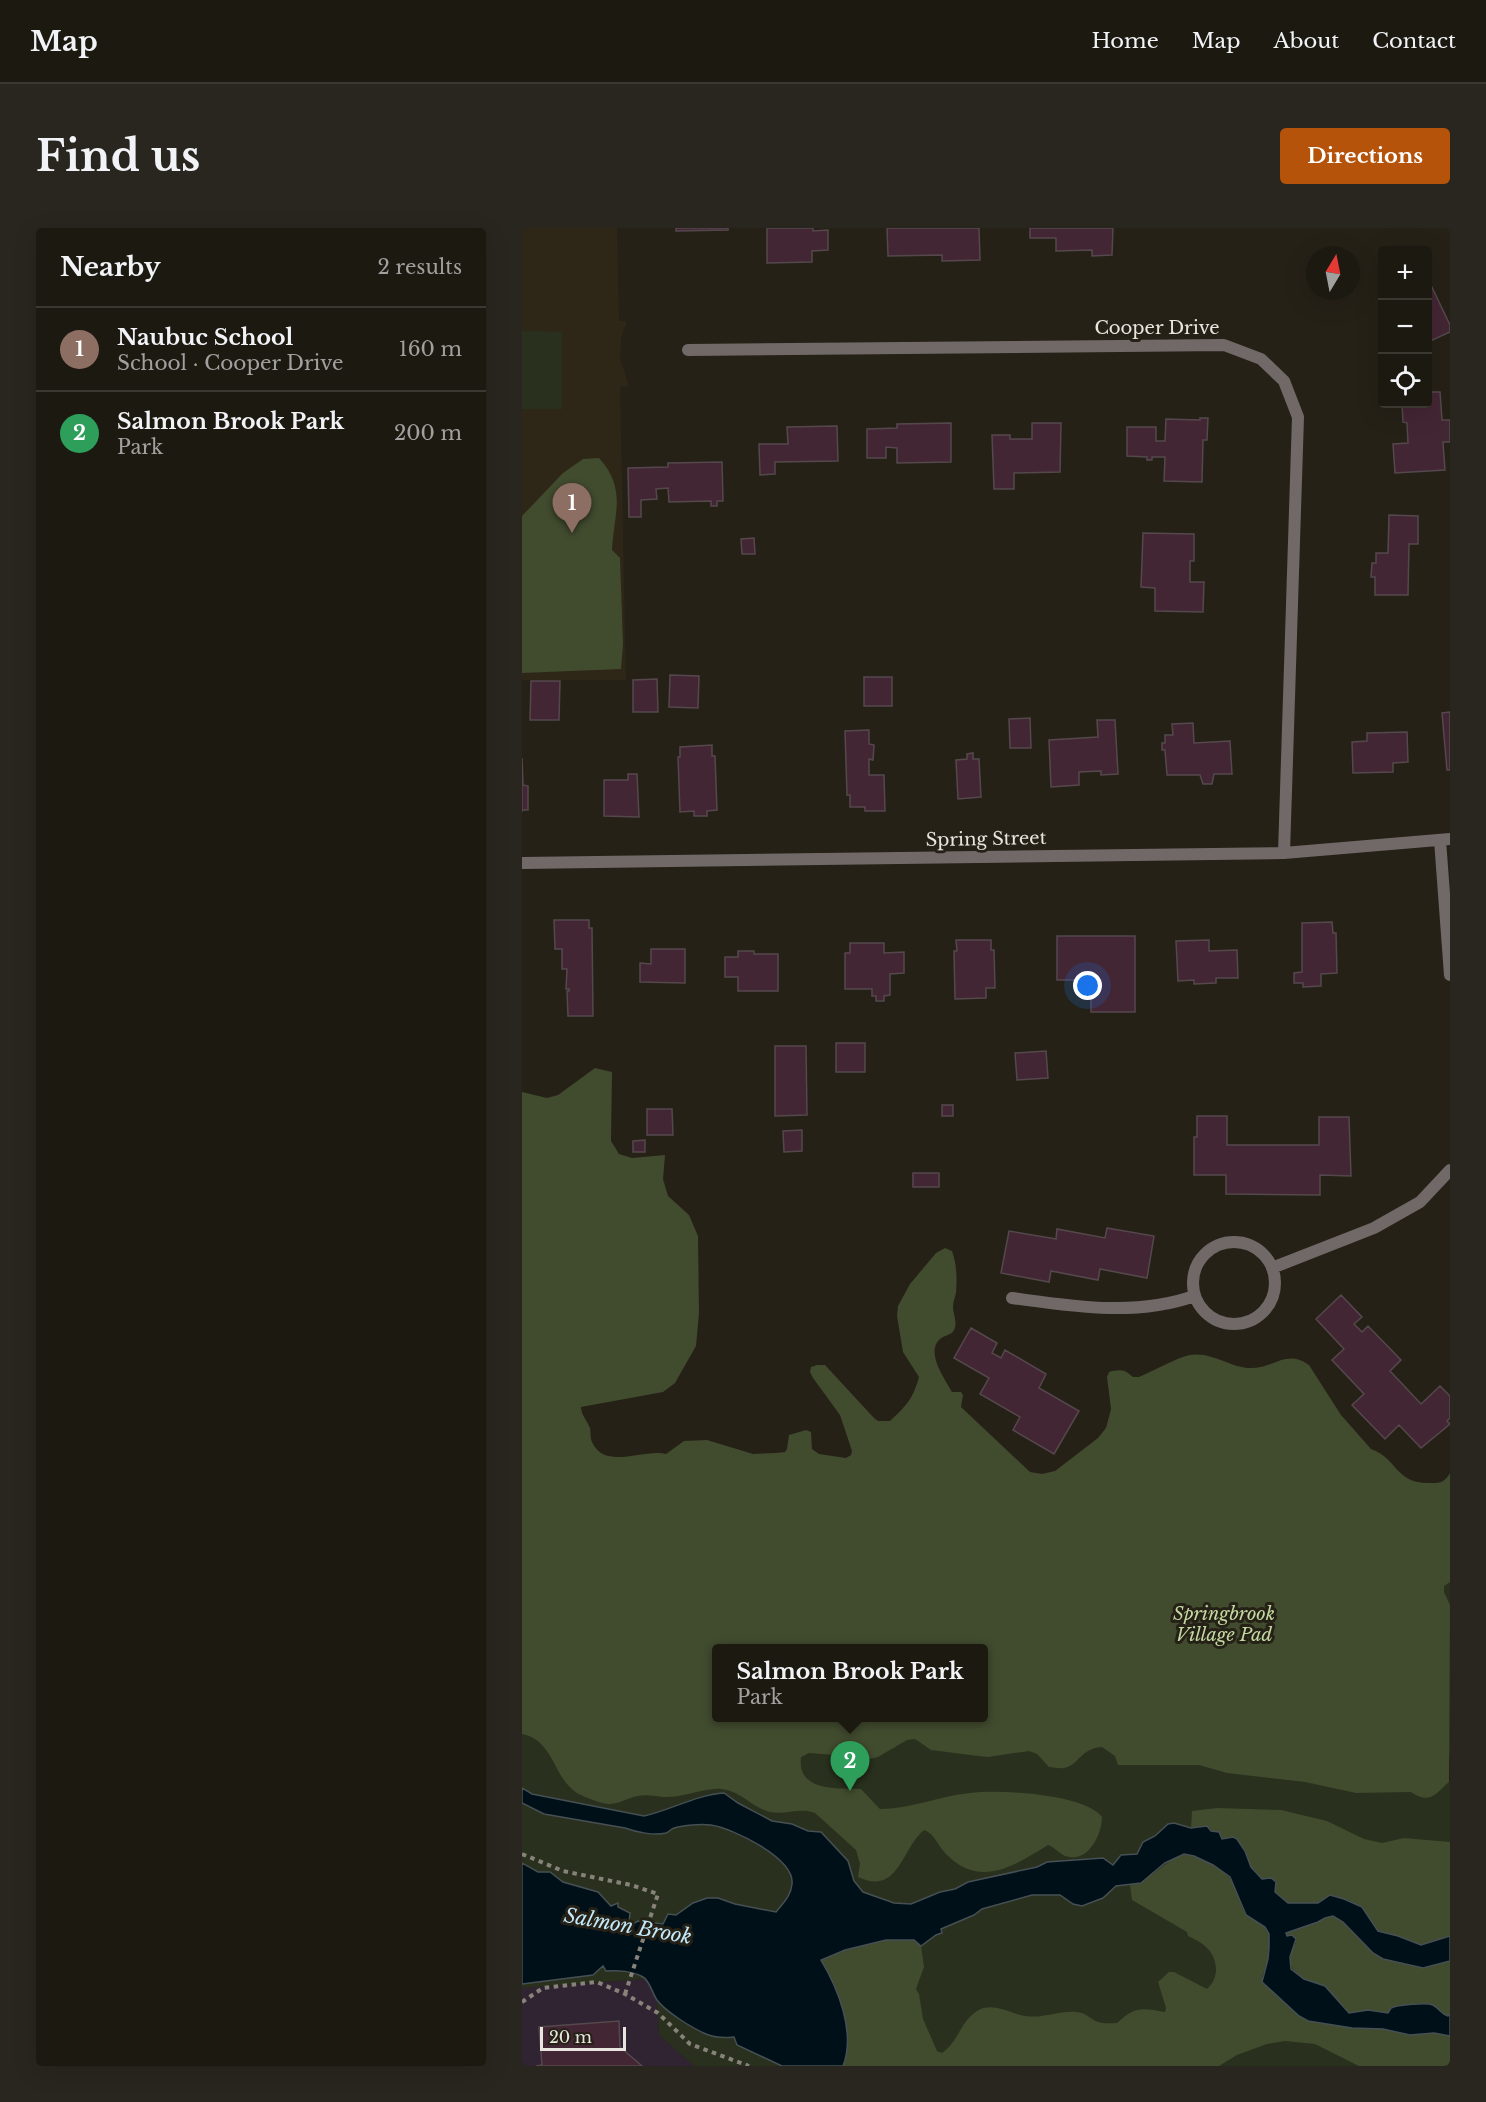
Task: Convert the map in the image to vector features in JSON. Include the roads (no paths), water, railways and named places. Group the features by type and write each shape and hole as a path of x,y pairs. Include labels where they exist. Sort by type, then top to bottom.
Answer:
{"street":[{"name":"Cooper Drive","path":"688,350 1224,345 1261,359 1284,381 1298,417 1284,853"},
{"name":"Spring Street","path":"522,863 1284,853 1445,839"},
{"path":"1445,839 1450,975"},
{"path":"1272,1268 1374,1228 1420,1202 1450,1170"},
{"path":"1239,1242 1252,1246 1263,1254 1275,1278 1275,1292 1270,1305 1261,1315 1249,1322 1236,1325 1222,1324 1210,1318 1200,1308 1194,1296 1192,1282 1195,1268 1212,1248 1225,1243 1239,1242"},
{"path":"1012,1298 1073,1306 1143,1307 1170,1305 1194,1296"}],"water":[{"name":"Salmon Brook","path":"522,1788 532,1794 644,1816 703,1797 724,1793 772,1821 792,1824 808,1831 821,1832 848,1861 854,1881 863,1892 894,1903 911,1904 940,1892 955,1889 968,1882 1037,1867 1047,1862 1103,1858 1113,1865 1121,1855 1137,1854 1143,1842 1155,1836 1168,1824 1174,1823 1191,1828 1207,1826 1211,1831 1219,1832 1222,1839 1233,1837 1237,1839 1251,1867 1262,1879 1271,1878 1276,1882 1275,1892 1288,1903 1318,1903 1330,1895 1362,1907 1378,1931 1421,1945 1450,1936 1450,1961 1423,1968 1383,1959 1373,1953 1343,1922 1333,1916 1286,1933 1287,1936 1292,1935 1296,1939 1290,1957 1291,1969 1304,1979 1325,1986 1349,2013 1368,2010 1388,2013 1394,2007 1430,2004 1448,2016 1450,2014 1450,2036 1434,2033 1410,2035 1383,2029 1352,2028 1308,2021 1299,2016 1262,1982 1268,1959 1269,1934 1265,1927 1246,1915 1230,1877 1213,1865 1184,1854 1165,1863 1141,1883 1116,1886 1103,1898 1082,1906 1073,1904 1060,1895 1032,1895 982,1909 974,1915 941,1929 942,1933 921,1946 914,1940 886,1940 845,1950 821,1960 839,1997 846,2025 846,2053 843,2066 782,2066 737,2045 734,2037 713,2036 687,2024 661,2005 645,1979 635,1973 606,1971 603,1966 593,1975 522,1984 522,1863 538,1872 550,1872 563,1882 598,1892 611,1906 618,1903 618,1907 630,1913 631,1925 638,1921 663,1924 668,1914 676,1915 693,1903 707,1898 718,1898 735,1904 776,1912 788,1896 792,1884 790,1874 784,1864 747,1838 721,1827 682,1826 666,1833 651,1834 544,1814 522,1803"}],"place":[{"name":"Naubuc School","path":"572,533"},
{"name":"Salmon Brook Park","path":"850,1791"}],"park label":[{"name":"Springbrook Village Pad","path":"1224,1624"}]}
